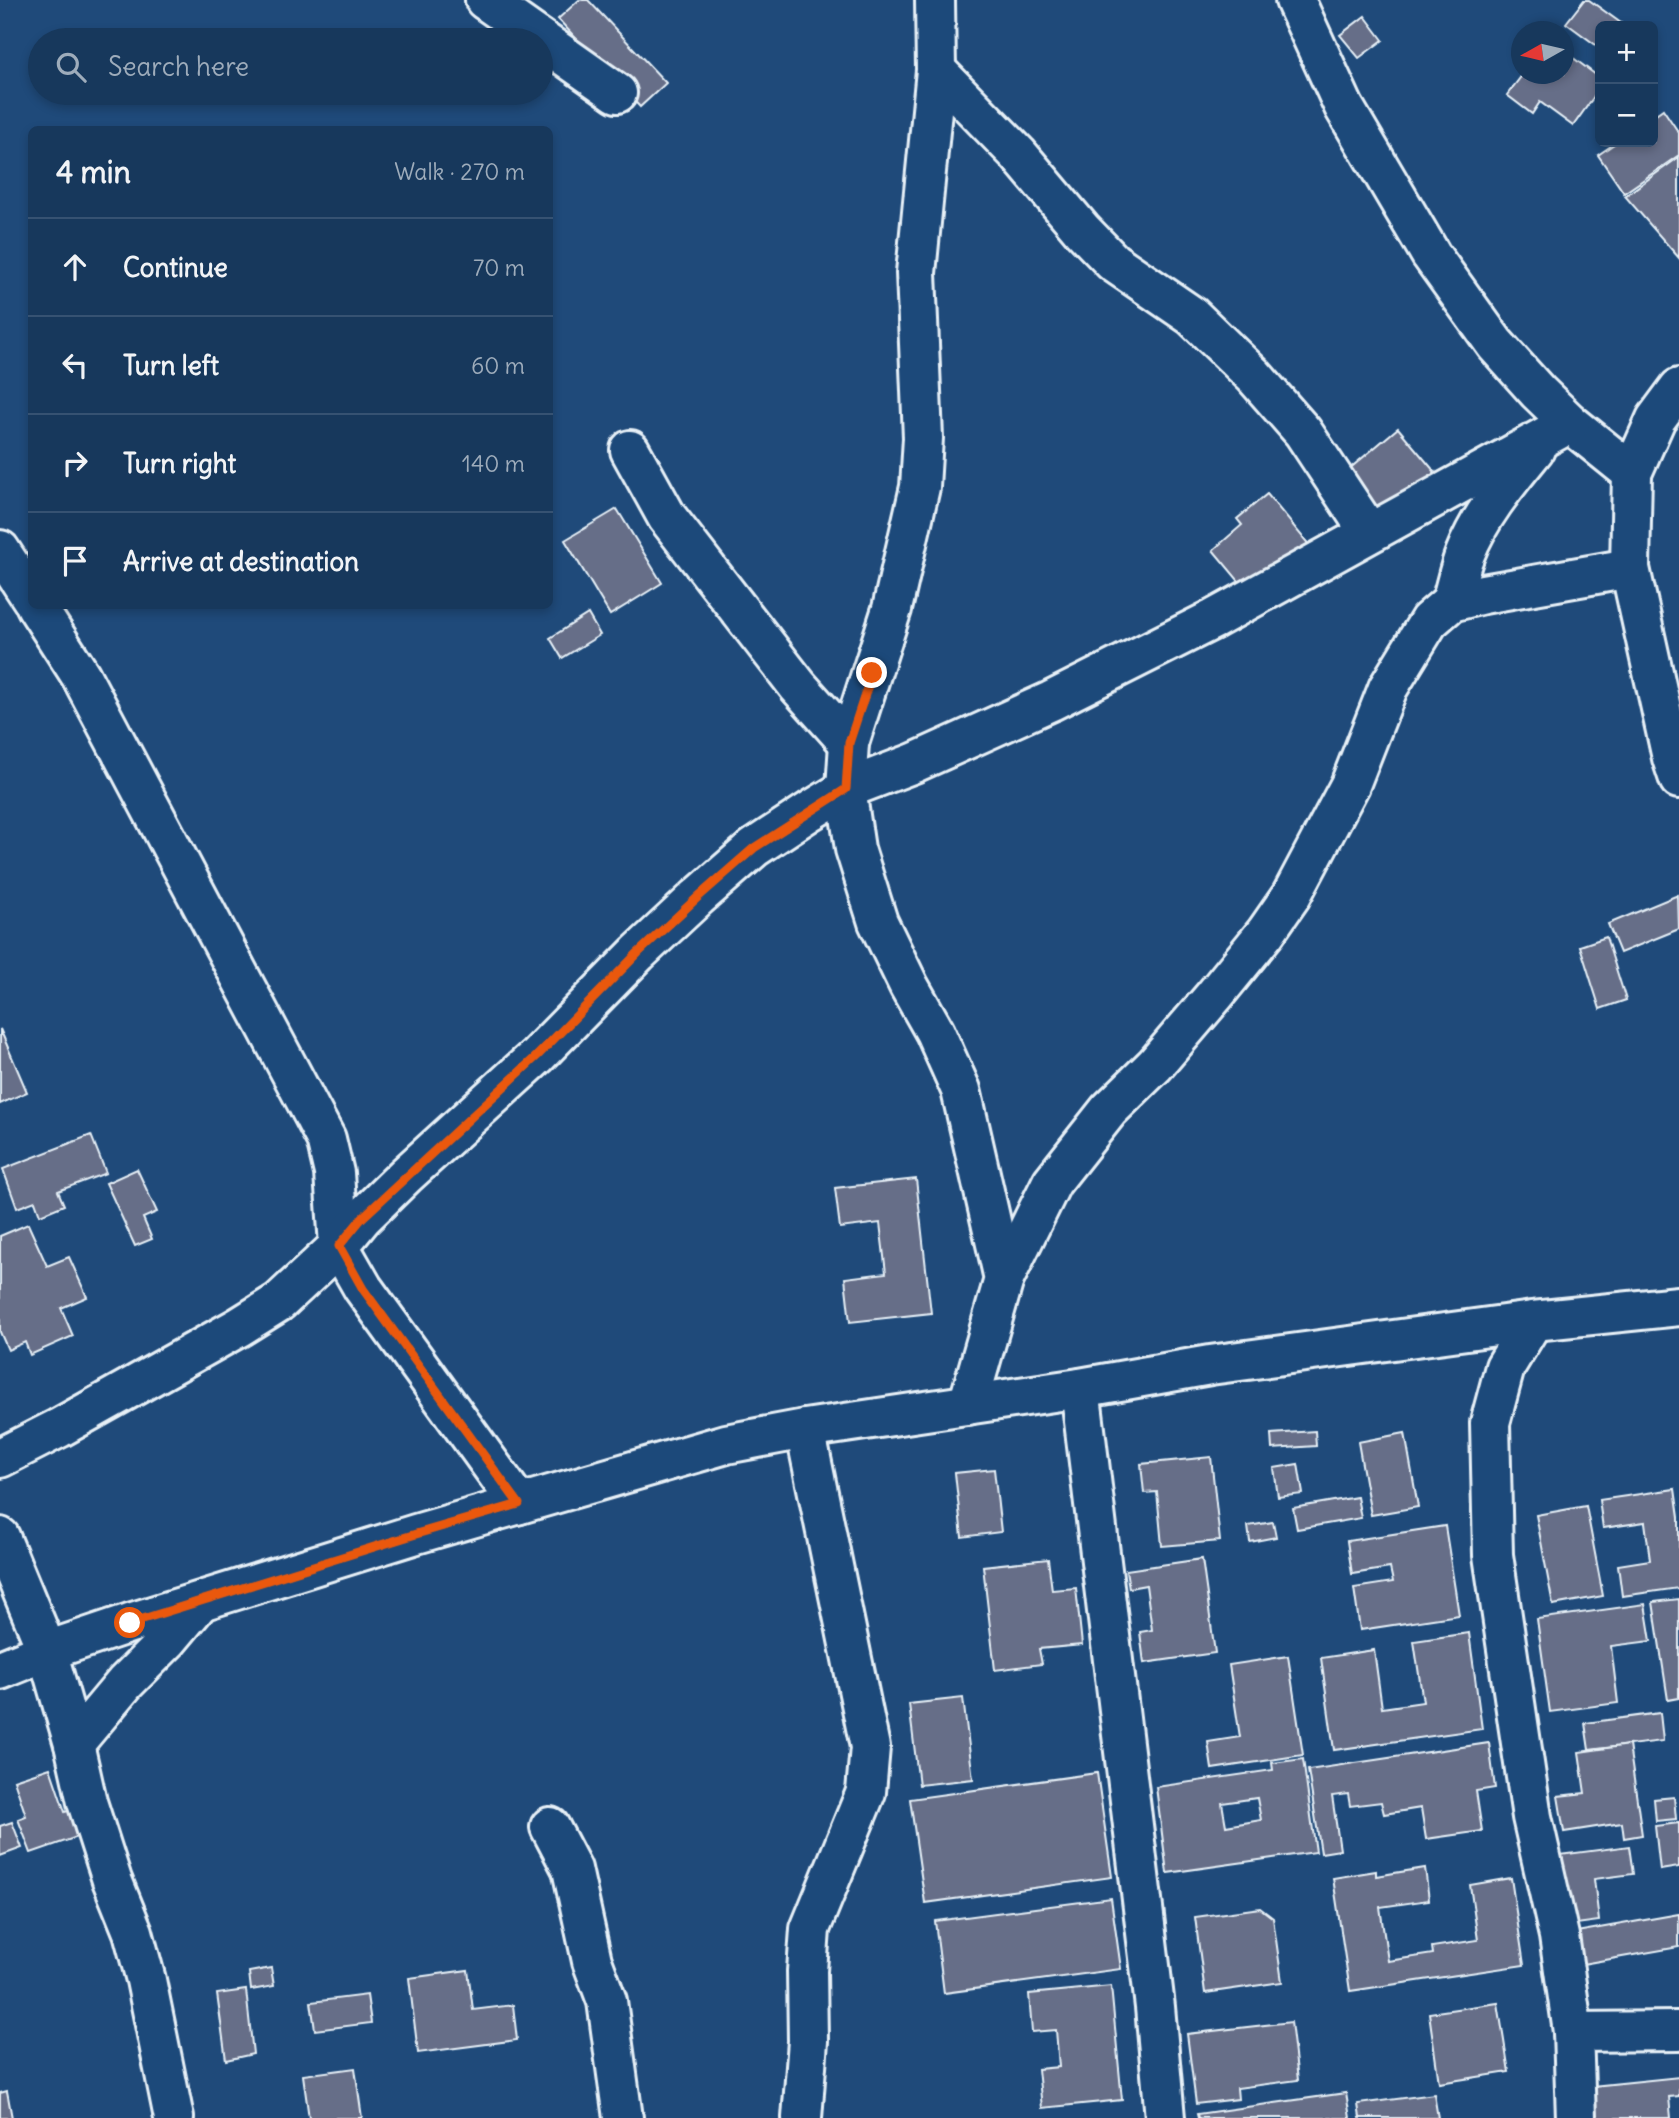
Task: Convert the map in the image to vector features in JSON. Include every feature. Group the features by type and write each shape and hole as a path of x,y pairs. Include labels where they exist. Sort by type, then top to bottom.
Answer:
{"street":[{"path":"485,0 525,28"},
{"path":"935,0 936,70 916,273 923,438 920,487 892,609 849,743 846,789 855,849 874,914 935,1032 961,1090 1004,1279"},
{"path":"1300,2 1344,107 1431,255 1495,344 1538,392 1559,429 1632,474"},
{"path":"553,48 617,93"},
{"path":"936,70 1018,154 1082,230 1113,261 1192,316 1254,376 1303,432 1369,533"},
{"path":"1679,388 1656,419 1632,474 1630,568 1679,779"},
{"path":"0,1458 59,1429 279,1302 339,1246 362,1218 537,1056 638,953 754,848 846,789 1051,701 1214,619 1559,429"},
{"path":"1451,602 1464,554 1477,529 1508,481 1559,429"},
{"path":"630,450 667,517 798,686 849,743"},
{"path":"0,550 28,593"},
{"path":"968,1405 1004,1279 1052,1182 1109,1110 1156,1065 1214,996 1266,932 1291,896 1350,785 1388,688 1429,621 1451,602 1630,568"},
{"path":"38,609 81,676 326,1139 335,1184 339,1246 363,1289 519,1504"},
{"path":"0,1670 47,1651 416,1534 726,1444 1210,1365 1533,1321 1679,1306"},
{"path":"1533,1321 1505,1367 1490,1423 1493,1555 1532,1816 1559,1937 1573,2032 1576,2118"},
{"path":"1080,1388 1153,1993 1165,2118"},
{"path":"802,2118 808,2041 807,1971 810,1929 866,1792 870,1747 805,1429"},
{"path":"0,1537 47,1651 74,1744 87,1802 133,1932 146,1980 174,2118"},
{"path":"74,1744 125,1683 200,1603"},
{"path":"550,1827 572,1869 592,1961 607,2001 623,2118"},
{"path":"1573,2032 1679,2031"}],"building":[{"path":"579,0 588,0 666,83 640,107 558,19"},
{"path":"1584,0 1589,0 1618,21 1595,21 1595,44 1574,29 1574,21 1568,21"},
{"path":"1365,16 1383,40 1359,58 1340,35"},
{"path":"1574,58 1595,74 1595,95 1573,126 1540,102 1532,114 1507,95 1515,84 1574,84"},
{"path":"1663,109 1679,133 1679,155 1624,193 1598,155 1610,147 1658,147 1658,112"},
{"path":"1679,157 1679,258 1625,196"},
{"path":"1398,428 1440,478 1418,497 1410,487 1374,517 1341,476"},
{"path":"1267,494 1311,547 1247,591 1213,550 1242,525 1237,519"},
{"path":"617,509 662,583 610,615 565,540"},
{"path":"588,614 600,635 562,658 550,638"},
{"path":"1678,895 1679,929 1620,953 1608,924"},
{"path":"1606,937 1626,1000 1600,1009 1580,946"},
{"path":"0,1029 27,1092 0,1104"},
{"path":"91,1135 106,1173 58,1191 64,1205 40,1215 35,1201 17,1208 3,1169"},
{"path":"137,1169 157,1212 143,1218 152,1239 135,1246 106,1183"},
{"path":"916,1179 931,1313 850,1322 845,1278 886,1273 880,1223 840,1228 835,1188"},
{"path":"28,1224 47,1266 69,1257 87,1297 61,1308 73,1336 30,1355 25,1342 8,1350 0,1332 0,1236"},
{"path":"1315,1431 1316,1446 1272,1449 1271,1434"},
{"path":"1405,1433 1418,1507 1371,1515 1358,1442"},
{"path":"1211,1457 1220,1541 1162,1546 1157,1492 1144,1493 1141,1464"},
{"path":"1298,1464 1303,1494 1278,1497 1274,1468"},
{"path":"994,1469 1001,1532 962,1537 955,1473"},
{"path":"1675,1489 1679,1517 1679,1588 1622,1596 1618,1565 1650,1560 1645,1522 1603,1528 1599,1500"},
{"path":"1357,1497 1361,1518 1297,1529 1293,1508"},
{"path":"1586,1506 1603,1596 1553,1605 1536,1515"},
{"path":"1273,1522 1276,1537 1250,1542 1248,1526"},
{"path":"1445,1526 1459,1615 1360,1630 1354,1588 1393,1582 1390,1568 1352,1574 1347,1541"},
{"path":"1048,1559 1052,1590 1076,1588 1082,1645 1039,1649 1042,1664 995,1670 983,1566"},
{"path":"1202,1559 1215,1653 1144,1663 1140,1632 1152,1630 1146,1585 1129,1588 1126,1570"},
{"path":"1679,1599 1679,1698 1668,1700 1653,1602"},
{"path":"1645,1604 1651,1641 1611,1646 1618,1703 1550,1712 1537,1619"},
{"path":"1469,1633 1482,1729 1334,1750 1321,1658 1374,1650 1382,1708 1423,1702 1414,1641"},
{"path":"1288,1656 1303,1755 1212,1769 1208,1742 1240,1737 1229,1665"},
{"path":"963,1698 973,1779 919,1785 909,1704"},
{"path":"1660,1713 1663,1741 1589,1750 1585,1723"},
{"path":"1489,1743 1495,1788 1476,1791 1482,1831 1426,1839 1421,1808 1384,1814 1381,1802 1350,1806 1348,1794 1332,1796 1340,1850 1321,1853 1308,1770"},
{"path":"1629,1745 1642,1835 1624,1838 1622,1823 1564,1832 1558,1796 1585,1793 1579,1752"},
{"path":"1303,1759 1316,1852 1167,1873 1156,1787 1273,1770 1272,1763","holes":["1257,1798 1261,1820 1226,1826 1222,1803"]},
{"path":"50,1768 65,1812 73,1809 83,1835 31,1853 18,1819 26,1816 14,1780"},
{"path":"1097,1773 1112,1877 925,1903 910,1799"},
{"path":"1674,1797 1676,1819 1656,1821 1654,1799"},
{"path":"12,1822 22,1848 0,1856 0,1826"},
{"path":"1679,1823 1679,1867 1660,1870 1655,1826"},
{"path":"1629,1846 1633,1874 1594,1879 1599,1921 1562,1926 1552,1856"},
{"path":"1425,1868 1429,1900 1380,1907 1388,1961 1433,1954 1432,1947 1478,1940 1470,1885 1511,1878 1524,1965 1350,1991 1333,1878 1376,1871 1376,1876"},
{"path":"1111,1898 1121,1969 944,1993 935,1921"},
{"path":"1260,1908 1273,1918 1282,1982 1205,1993 1195,1917"},
{"path":"1679,1914 1679,1947 1571,1966 1565,1934"},
{"path":"271,1968 274,1986 251,1990 249,1972"},
{"path":"468,1970 473,2010 513,2005 517,2040 418,2053 409,1978"},
{"path":"1111,1986 1122,2100 1042,2108 1038,2069 1059,2067 1056,2030 1032,2032 1029,1994"},
{"path":"246,1990 253,2054 226,2060 217,1994"},
{"path":"367,1995 371,2023 315,2030 311,2002"},
{"path":"1498,2003 1509,2072 1439,2083 1429,2013"},
{"path":"1291,2022 1298,2080 1237,2088 1238,2099 1196,2104 1187,2034"},
{"path":"355,2068 362,2118 309,2118 303,2075"},
{"path":"1679,2077 1679,2096 1669,2097 1671,2118 1597,2118 1593,2086"},
{"path":"7,2091 12,2118 0,2118 0,2093"},
{"path":"1346,2093 1350,2118 1198,2118 1197,2114"},
{"path":"1434,2094 1438,2118 1360,2118 1358,2104"}],"route":[{"path":"130,1623 519,1504 443,1395 363,1289 339,1246 362,1218 406,1175 537,1056 638,953 698,897 754,848 846,789 849,743 872,673"}]}
